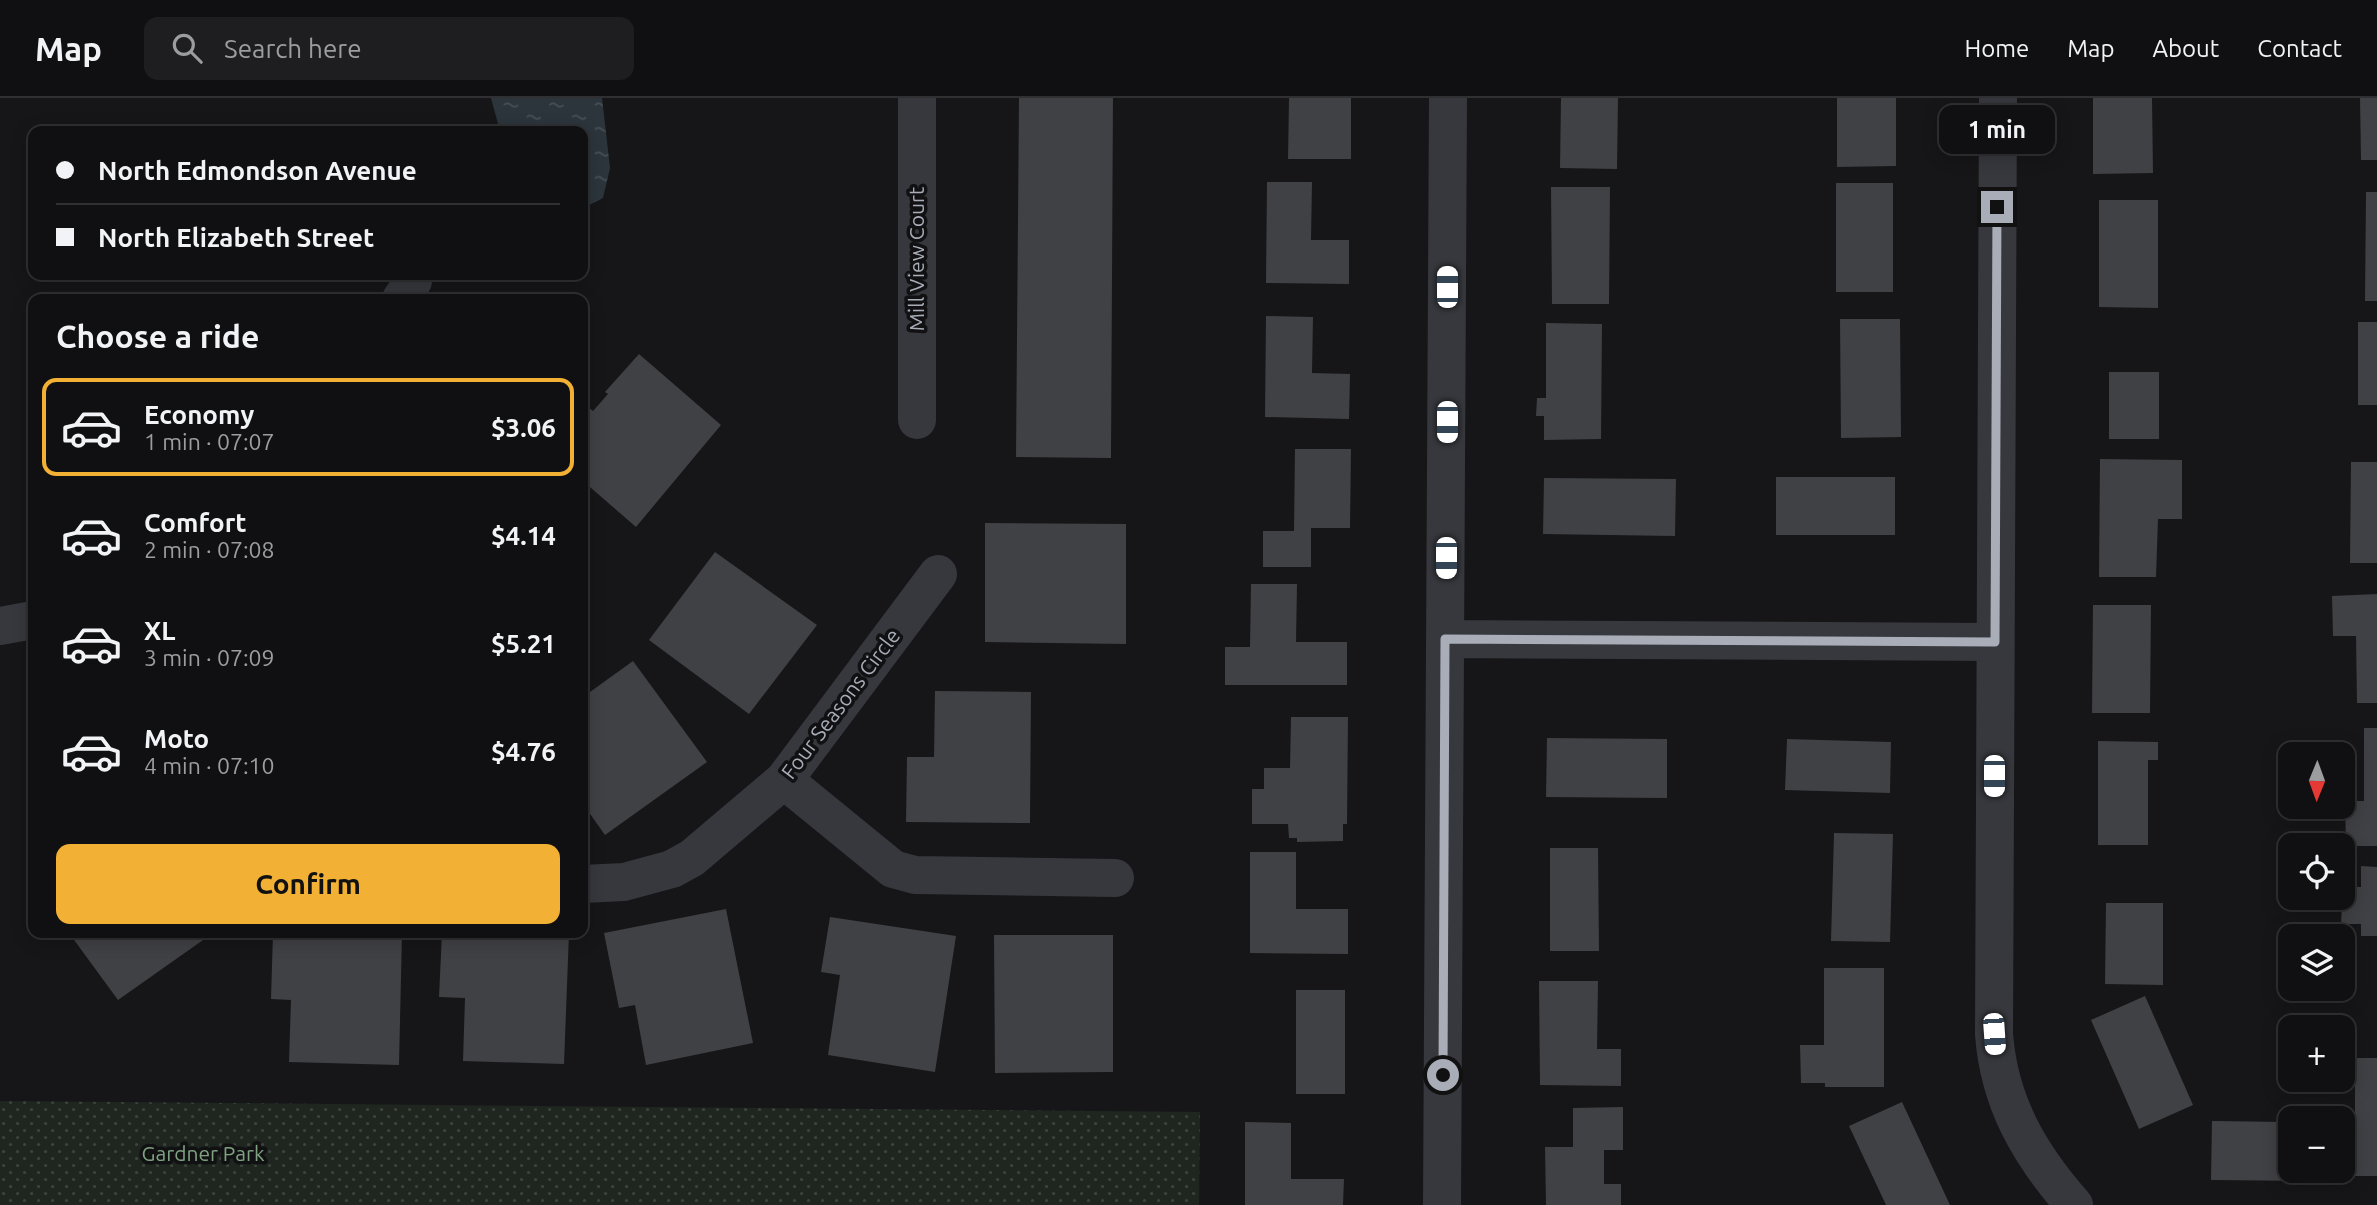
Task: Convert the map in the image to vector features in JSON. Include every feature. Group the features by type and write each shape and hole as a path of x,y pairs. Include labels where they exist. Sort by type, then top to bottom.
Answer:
{"street":[{"name":"Mill View Court","path":"917,98 917,419"},
{"path":"1442,1205 1448,98"},
{"path":"1998,98 1995,1054 2010,1108 2026,1144 2073,1205"},
{"name":"Four Seasons Circle","path":"588,884 624,882 672,869 692,858 784,780 938,575"},
{"path":"0,626 28,621"},
{"path":"1445,639 1995,642"},
{"path":"784,780 893,869 915,875 1115,878"}],"green space":[{"name":"Gardner Park","path":"0,1101 1200,1112 1199,1205 0,1205"}],"water":[{"path":"491,98 602,98 610,168 603,198 588,206 588,126 499,126"}],"building":[{"path":"1019,98 1113,98 1111,458 1016,457"},
{"path":"1289,98 1351,98 1351,159 1288,159"},
{"path":"1561,98 1618,98 1617,169 1560,168"},
{"path":"1837,98 1896,98 1896,166 1837,167"},
{"path":"2093,98 2152,98 2153,173 2093,174"},
{"path":"2360,98 2377,98 2377,160 2361,160"},
{"path":"1267,182 1312,182 1311,240 1349,240 1349,284 1266,283"},
{"path":"1836,183 1893,183 1893,292 1836,292"},
{"path":"1551,187 1610,187 1609,304 1552,304"},
{"path":"2366,192 2377,192 2377,301 2365,301"},
{"path":"2099,200 2158,200 2158,308 2099,307"},
{"path":"1266,316 1313,317 1312,373 1350,374 1349,419 1265,417"},
{"path":"1840,319 1900,319 1901,437 1841,438"},
{"path":"2358,322 2377,322 2377,405 2358,405"},
{"path":"1546,323 1602,324 1601,439 1544,440 1544,416 1536,416 1537,398 1546,398"},
{"path":"639,354 721,425 636,527 588,485 588,407 593,411 608,394 605,392"},
{"path":"2109,372 2159,372 2159,439 2109,439"},
{"path":"1295,449 1351,449 1350,528 1311,528 1311,567 1263,567 1263,531 1294,531"},
{"path":"2100,459 2182,460 2182,519 2158,519 2156,577 2099,577"},
{"path":"2351,462 2377,462 2377,563 2350,563"},
{"path":"1776,477 1895,477 1895,535 1776,535"},
{"path":"1544,478 1676,479 1675,536 1543,534"},
{"path":"985,523 1126,524 1126,644 985,642"},
{"path":"715,552 817,625 749,714 649,640"},
{"path":"1251,584 1297,584 1296,642 1347,642 1347,685 1225,685 1225,647 1250,647"},
{"path":"2377,594 2377,703 2357,703 2356,636 2333,636 2332,596"},
{"path":"2093,605 2151,605 2150,713 2092,713"},
{"path":"633,661 707,762 605,835 588,811 588,693"},
{"path":"935,691 1031,692 1030,823 906,822 907,757 934,757"},
{"path":"1291,717 1348,717 1347,824 1343,824 1343,841 1297,842 1297,838 1289,838 1288,824 1252,824 1252,789 1264,789 1264,768 1290,768"},
{"path":"2364,728 2377,728 2377,846 2355,846 2355,833 2346,833 2345,819 2356,819 2356,801 2364,801"},
{"path":"1547,738 1667,739 1667,798 1546,797"},
{"path":"1787,739 1891,742 1890,793 1785,790"},
{"path":"2098,741 2158,742 2158,760 2148,760 2148,845 2098,845"},
{"path":"1834,833 1893,834 1890,942 1831,941"},
{"path":"1550,848 1598,848 1599,951 1550,951"},
{"path":"1250,852 1296,852 1296,909 1348,909 1348,954 1250,953"},
{"path":"2361,866 2377,867 2377,936 2361,936 2361,924 2341,924 2342,910 2355,910 2355,887 2361,887"},
{"path":"2106,903 2163,903 2163,985 2105,984"},
{"path":"726,909 753,1043 646,1065 635,1005 619,1008 604,933"},
{"path":"830,917 956,936 935,1072 828,1055 840,975 821,972"},
{"path":"994,935 1113,935 1113,1072 995,1073"},
{"path":"73,938 206,938 118,1000"},
{"path":"273,938 402,938 399,1065 289,1062 291,1000 271,999"},
{"path":"442,938 569,938 564,1064 463,1061 465,998 439,997"},
{"path":"1824,968 1884,968 1884,1087 1825,1087 1825,1083 1801,1083 1800,1045 1824,1045"},
{"path":"1539,981 1598,981 1597,1049 1621,1049 1621,1086 1540,1085"},
{"path":"1296,990 1345,990 1345,1094 1296,1094"},
{"path":"2145,996 2193,1105 2139,1129 2091,1020"},
{"path":"2355,1058 2377,1058 2377,1176 2355,1176"},
{"path":"1902,1102 1950,1205 1886,1205 1849,1126"},
{"path":"1623,1107 1623,1150 1604,1150 1604,1184 1621,1184 1621,1205 1546,1205 1545,1147 1573,1147 1573,1108"},
{"path":"2212,1121 2278,1122 2278,1181 2211,1180"},
{"path":"1245,1122 1291,1123 1291,1179 1344,1179 1343,1205 1245,1205"}],"route":[{"path":"1443,1075 1445,639 1606,637 1995,642 1997,207"}]}
